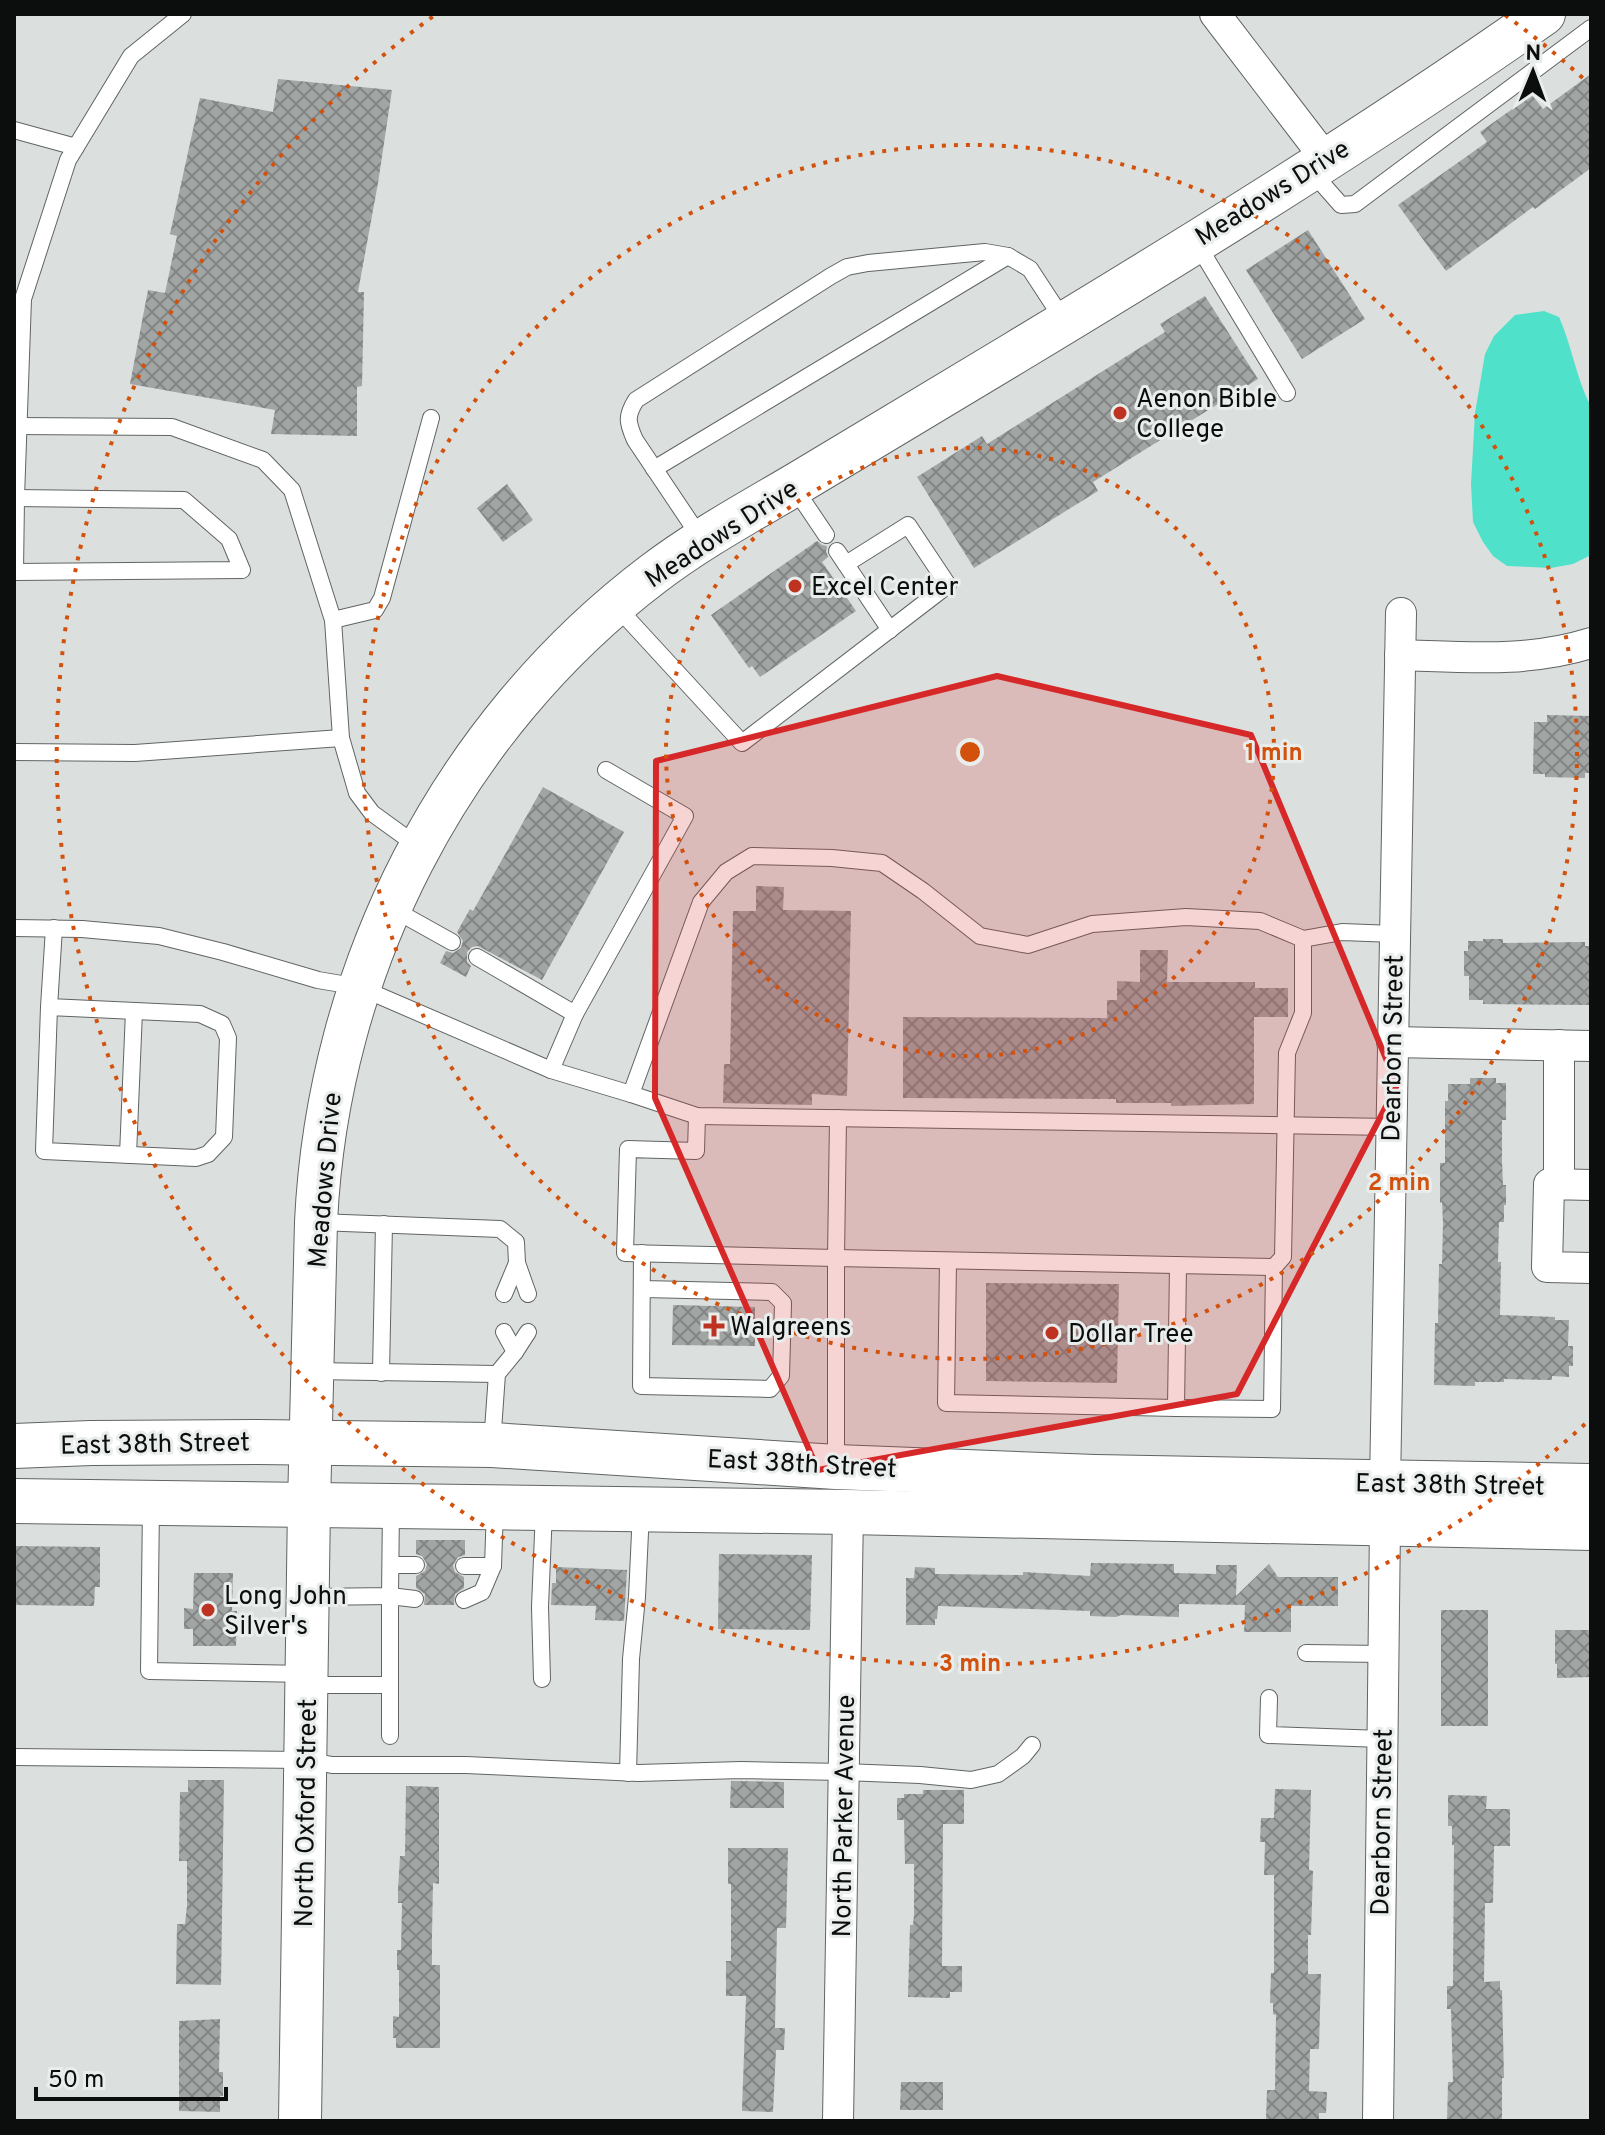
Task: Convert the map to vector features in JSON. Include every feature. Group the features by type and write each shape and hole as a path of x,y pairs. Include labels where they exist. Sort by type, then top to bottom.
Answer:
{"main road":[{"name":"East 38th Street","path":"14,1446 311,1442 492,1445 836,1467 1095,1477 1385,1504 1591,1528"},
{"name":"East 38th Street","path":"14,1501 848,1512 1385,1504 1591,1486"}],"street":[{"path":"1215,14 1318,164"},
{"name":"Meadows Drive","path":"309,1505 316,1222 331,1095 347,1027 390,907 419,847 470,765 520,700 575,640 615,605 655,572 713,532 1064,323 1412,105 1544,14"},
{"name":"Dearborn Street","path":"1378,2121 1382,1654 1401,613"},
{"path":"1400,655 1521,657 1546,655 1591,643"},
{"path":"1392,1042 1591,1046"},
{"path":"1559,1045 1559,1184"},
{"path":"1591,1185 1549,1184 1547,1267 1591,1268"},
{"name":"North Oxford Street","path":"300,2121 309,1505"},
{"name":"North Parker Avenue","path":"838,2121 848,1512"}],"lane":[{"path":"15,498 184,500 229,539 242,570 15,572 15,498 16,426 23,299 68,160 131,56 183,14"},
{"path":"1318,164 1341,205 1355,204 1591,28"},
{"path":"14,130 76,147"},
{"path":"1195,241 1287,393"},
{"path":"702,540 635,440 629,426 628,412 636,400 831,276 847,267 868,263 985,252 1008,256 1030,269 1064,323"},
{"path":"654,469 1008,256"},
{"path":"333,620 375,610 382,598 431,418"},
{"path":"16,426 172,427 263,460 292,490 333,620 341,738 357,793 372,813 419,847"},
{"path":"793,486 826,535"},
{"path":"615,605 742,743 890,630 948,585 908,525 842,558 890,630"},
{"path":"14,752 135,753 341,738"},
{"path":"551,1070 575,1014 685,816 606,770"},
{"path":"631,1094 701,902 726,872 752,856 882,863 980,936 1028,945 1092,924 1186,917 1260,921 1303,939 1342,932 1394,934"},
{"path":"390,907 452,942"},
{"path":"14,928 82,929 159,936 318,980 359,987 551,1070 697,1116 1391,1127"},
{"path":"49,1007 200,1014 222,1024 228,1038 224,1137 208,1154 196,1158 44,1151 49,1007 54,928"},
{"path":"948,1261 946,1403 1272,1409 1274,1267 1283,1257 1287,1053 1303,1013 1303,939"},
{"path":"477,957 575,1014"},
{"path":"128,1155 134,1011"},
{"path":"697,1116 696,1151 628,1149 625,1253 1274,1267"},
{"path":"836,1467 838,1118"},
{"path":"316,1222 500,1229 516,1242 517,1263 528,1294"},
{"path":"381,1373 384,1224"},
{"path":"642,1253 641,1386 770,1389 781,1376 783,1303 772,1292 643,1289"},
{"path":"504,1294 517,1263"},
{"path":"1176,1408 1178,1265"},
{"path":"504,1332 515,1352"},
{"path":"492,1445 497,1374 528,1332"},
{"path":"312,1371 497,1374"},
{"path":"151,1503 149,1671 390,1685"},
{"path":"390,1736 391,1506"},
{"path":"464,1600 482,1592 493,1566 495,1507"},
{"path":"542,1679 540,1607 544,1508"},
{"path":"628,1773 631,1659 641,1509"},
{"path":"391,1565 416,1565"},
{"path":"464,1566 493,1566"},
{"path":"308,1598 390,1596 415,1599"},
{"path":"1306,1653 1382,1654"},
{"path":"1269,1698 1268,1735 1382,1739"},
{"path":"14,1757 306,1760 332,1765 466,1765 628,1773 741,1770 844,1772 971,1780 998,1774 1023,1756 1032,1745"}],"highlighted area":[{"path":"997,676 1251,735 1397,1085 1237,1394 818,1470 655,1098 656,761"}],"shaded area":[{"path":"1544,311 1559,317 1591,407 1591,555 1573,564 1551,568 1507,566 1493,556 1473,522 1471,484 1475,413 1485,354 1494,336 1515,315"}],"building":[{"path":"1591,74 1591,168 1446,271 1398,205 1487,142 1480,132 1532,95 1543,109"},
{"path":"278,79 392,90 358,292 364,292 362,386 357,387 357,436 271,434 275,410 130,384 148,290 165,293 177,236 170,234 200,98 273,112"},
{"path":"1308,230 1365,319 1302,359 1246,270"},
{"name":"Aenon Bible College","path":"1205,296 1258,379 1093,482 1098,491 974,568 917,477 982,436 987,444 1165,332 1160,324"},
{"path":"507,484 533,520 503,542 477,508"},
{"name":"Excel Center","path":"817,541 827,546 828,557 822,562 856,611 760,677 752,666 749,668 711,615"},
{"path":"1547,715 1591,716 1591,773 1585,773 1585,778 1533,774 1534,722 1547,722"},
{"path":"543,787 624,832 542,980 478,946 467,952 467,962 471,966 466,977 440,963 446,951 453,953 461,948 463,941 457,932 470,909 473,911"},
{"path":"756,886 784,887 783,910 851,911 847,1096 812,1094 812,1105 723,1103 724,1064 730,1064 733,911 756,911"},
{"path":"1503,939 1503,943 1585,942 1585,946 1591,946 1591,1005 1483,1004 1483,1000 1469,1000 1469,976 1464,976 1464,951 1468,951 1468,941"},
{"path":"1140,950 1168,950 1167,982 1255,982 1255,988 1288,988 1288,1017 1254,1017 1254,1104 1171,1106 1171,1103 1116,1103 1116,1099 903,1098 903,1017 1107,1018 1107,1000 1117,1000 1117,981 1140,982"},
{"path":"1470,1078 1496,1078 1496,1083 1506,1083 1502,1161 1506,1205 1504,1222 1499,1222 1500,1315 1569,1320 1568,1346 1573,1346 1573,1366 1569,1366 1569,1377 1552,1376 1552,1380 1504,1379 1504,1382 1475,1382 1475,1386 1434,1385 1435,1323 1438,1323 1439,1264 1442,1264 1440,1163 1445,1163 1445,1101 1448,1101 1448,1084 1470,1084"},
{"name":"Dollar Tree","path":"986,1283 1119,1284 1117,1383 986,1381"},
{"name":"Walgreens","path":"673,1305 755,1307 755,1346 672,1345"},
{"path":"416,1540 465,1540 465,1555 458,1557 453,1565 455,1572 464,1577 464,1588 455,1594 454,1605 424,1605 425,1594 416,1588 416,1576 425,1571 427,1564 422,1556 416,1554"},
{"path":"14,1546 100,1547 100,1587 95,1587 94,1606 14,1605"},
{"path":"719,1554 812,1555 810,1630 718,1629"},
{"path":"1091,1563 1174,1564 1174,1573 1216,1574 1216,1565 1237,1565 1236,1596 1269,1564 1278,1577 1338,1577 1338,1606 1291,1606 1291,1632 1244,1632 1245,1605 1179,1604 1179,1617 1090,1616 1090,1611 938,1606 935,1625 906,1625 906,1578 914,1578 915,1567 935,1568 935,1574 1023,1575 1023,1572 1090,1576"},
{"path":"556,1567 627,1570 624,1621 595,1620 596,1606 551,1605"},
{"name":"Long John Silver's","path":"194,1573 233,1573 232,1611 237,1611 236,1646 193,1646 193,1629 184,1629 184,1608 193,1609"},
{"path":"1441,1610 1488,1610 1488,1726 1441,1726"},
{"path":"1555,1630 1591,1630 1591,1677 1557,1678"},
{"path":"188,1780 224,1780 221,1985 176,1984 177,1924 185,1924 187,1906 187,1861 179,1861 180,1792 188,1792"},
{"path":"731,1781 784,1782 784,1808 730,1808"},
{"path":"406,1786 439,1787 439,1884 433,1883 432,1965 440,1965 440,2048 396,2048 396,2038 393,2038 393,2016 399,2017 397,1950 401,1950 402,1903 398,1903 398,1890 400,1856 405,1856"},
{"path":"1275,1789 1311,1790 1309,1870 1313,1871 1308,1974 1321,1974 1319,2049 1310,2049 1309,2091 1327,2092 1326,2113 1319,2113 1319,2121 1266,2120 1267,2090 1275,2090 1276,2015 1273,2014 1273,2003 1270,2003 1271,1973 1274,1973 1274,1875 1264,1875 1265,1842 1260,1842 1261,1818 1274,1818"},
{"path":"923,1790 964,1790 964,1824 943,1824 942,1966 962,1966 962,1992 950,1992 950,1998 908,1997 914,1864 905,1864 904,1820 897,1820 897,1798 904,1798 904,1794 923,1794"},
{"path":"1448,1795 1487,1796 1486,1809 1510,1809 1510,1846 1494,1846 1493,1903 1485,1903 1484,1982 1500,1981 1502,1990 1502,2121 1447,2121 1448,2082 1453,2082 1451,2009 1447,2009 1447,1986 1453,1986 1454,1845 1452,1826 1448,1826"},
{"path":"728,1848 788,1848 786,1928 777,1928 775,2028 785,2028 784,2050 776,2050 773,2112 742,2111 746,1996 726,1996 726,1961 731,1961"},
{"path":"220,2019 219,2072 223,2072 223,2096 220,2096 220,2112 179,2111 179,2021"},
{"path":"901,2082 943,2082 943,2110 900,2110"}],"place":[{"name":"Aenon Bible College","path":"1120,413"},
{"name":"Excel Center","path":"795,586"},
{"name":"Walgreens","path":"714,1326"},
{"name":"Dollar Tree","path":"1052,1333"},
{"name":"Long John Silver's","path":"208,1610"}]}
